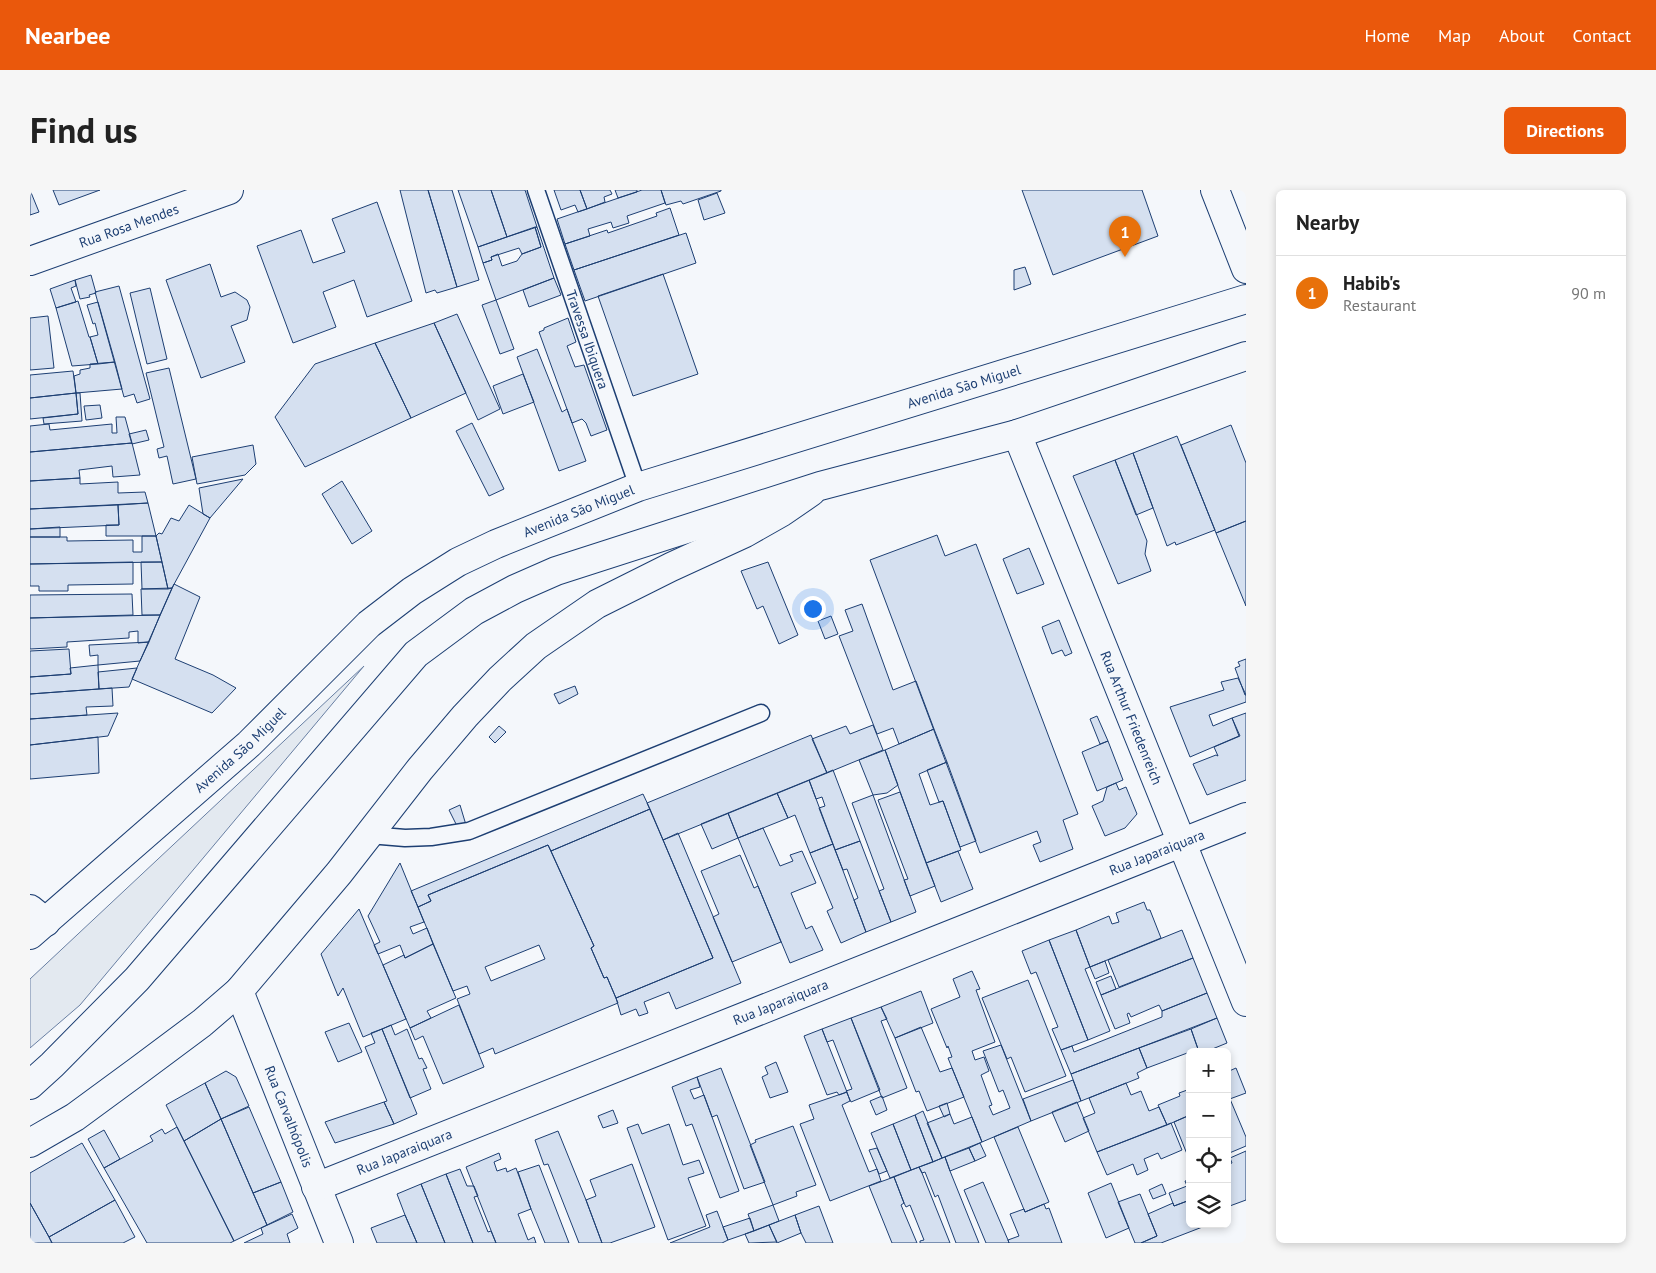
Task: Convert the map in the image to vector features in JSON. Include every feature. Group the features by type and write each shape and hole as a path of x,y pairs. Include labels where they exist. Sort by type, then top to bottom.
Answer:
{"street":[{"name":"Rua Rosa Mendes","path":"30,261 229,190"},
{"path":"1216,190 1246,269"},
{"name":"Avenida São Miguel","path":"35,922 249,744 369,624 412,591 458,562 496,544 638,487 1246,299"},
{"path":"30,1085 137,979 416,654 474,611 515,589 556,571 820,486 1017,434 1246,356"},
{"name":"Rua Arthur Friedenreich","path":"1017,434 1246,1002"},
{"path":"30,1143 75,1117 202,1023 239,991 285,938 464,716 536,646 597,604 745,532 782,512 820,486"},
{"name":"Rua Japaraiquara","path":"316,1187 1246,817"},
{"name":"Rua Carvalhópolis","path":"239,991 339,1243"}],"lane":[{"name":"Travessa Ibiquera","path":"536,190 638,487"},
{"path":"369,835 405,838 431,837 469,831 761,713"}],"shaded area":[{"path":"364,666 80,1005 30,1048 30,979"}],"building":[{"path":"30,190 39,212 30,215"},
{"path":"53,190 100,190 59,205"},
{"path":"400,190 428,190 457,287 437,293 435,290 426,293"},
{"path":"428,190 452,190 479,280 457,287"},
{"path":"458,190 491,190 507,237 478,247"},
{"path":"491,190 525,190 537,227 507,237"},
{"path":"554,190 580,190 587,209 578,212 575,205 561,210"},
{"path":"580,190 610,190 612,194 604,197 605,202 587,209"},
{"path":"615,190 637,190 637,192 618,198"},
{"path":"642,190 661,190 665,203 627,216 629,223 613,228 611,222 588,229 590,236 565,244 557,219"},
{"path":"661,190 721,191 683,204 681,201 666,205"},
{"path":"1022,190 1142,190 1158,236 1053,275"},
{"path":"717,193 725,213 704,220 698,200"},
{"path":"377,202 412,301 367,317 354,280 323,292 336,327 293,343 257,246 301,230 313,263 345,252 332,219"},
{"path":"670,208 679,235 574,270 565,244 607,230 608,233 657,216 656,213"},
{"path":"535,227 541,247 522,254 519,248 491,257 492,260 483,263 478,247"},
{"path":"535,227 537,227 554,278 496,300 483,263 492,260 491,257 498,254 502,266 517,261 522,254 541,247"},
{"path":"686,233 696,263 585,301 574,270"},
{"path":"210,264 221,297 235,292 247,300 250,307 247,320 231,326 245,362 201,378 166,280"},
{"path":"1025,267 1031,284 1014,290 1014,270"},
{"path":"663,274 698,374 633,396 598,296"},
{"path":"91,275 96,293 89,295 90,297 80,299 75,280"},
{"path":"554,278 561,295 529,307 523,290"},
{"path":"75,280 76,286 71,288 76,302 56,308 50,289"},
{"path":"119,286 150,399 137,403 134,394 124,397 95,292"},
{"path":"150,288 167,359 147,364 130,293"},
{"path":"496,300 514,349 500,354 482,305"},
{"path":"78,301 98,364 72,366 56,308"},
{"path":"98,302 115,362 98,364 90,337 98,335 87,305"},
{"path":"457,314 500,409 478,420 434,323"},
{"path":"48,316 54,368 30,370 30,318"},
{"path":"568,318 576,342 567,346 575,367 584,365 607,430 591,436 586,423 582,419 572,423 539,332"},
{"path":"434,323 466,393 411,418 375,343"},
{"path":"375,343 411,418 305,467 275,417 315,364"},
{"path":"537,349 562,412 567,409 586,461 559,471 517,357"},
{"path":"115,362 122,389 76,393 74,376 80,374 80,370 90,368 90,364"},
{"path":"169,368 196,479 173,484 167,456 159,458 157,449 164,447 146,373"},
{"path":"73,371 76,393 30,398 30,375"},
{"path":"523,374 534,402 503,414 493,386"},
{"path":"76,393 78,414 30,419 30,398"},
{"path":"76,393 80,393 82,421 44,424 43,418 78,414"},
{"path":"100,405 102,418 86,420 84,406"},
{"path":"116,417 125,417 132,443 30,452 30,426 49,424 50,430 112,424 112,433 117,433"},
{"path":"472,423 504,489 489,496 456,431"},
{"path":"1231,425 1246,463 1246,521 1216,533 1181,445"},
{"path":"146,430 149,440 132,444 129,434"},
{"path":"1177,436 1215,530 1176,545 1175,542 1167,546 1133,453"},
{"path":"132,443 140,475 113,477 112,466 79,470 80,478 30,481 30,452"},
{"path":"253,445 256,464 245,475 197,484 192,457"},
{"path":"1133,453 1153,508 1136,515 1115,460"},
{"path":"1115,460 1147,541 1145,554 1151,571 1118,584 1073,476"},
{"path":"80,478 80,484 118,482 118,493 145,492 148,503 30,509 30,481"},
{"path":"243,479 210,518 203,514 199,488"},
{"path":"342,481 372,531 352,544 322,494"},
{"path":"148,503 156,536 106,536 106,525 119,525 118,505"},
{"path":"118,505 119,525 30,529 30,509"},
{"path":"189,505 210,518 172,588 168,589 156,536 159,533 162,534 171,518 179,521"},
{"path":"1246,521 1246,606 1216,533"},
{"path":"60,527 60,537 30,537 30,529"},
{"path":"937,535 945,556 976,544 1078,814 1063,820 1073,849 1040,862 1033,845 1041,842 1037,831 980,853 870,560"},
{"path":"142,536 156,536 162,562 30,564 30,537 67,537 67,541 133,540 133,552 142,552"},
{"path":"1029,548 1044,584 1017,594 1003,559"},
{"path":"133,562 133,584 68,585 68,591 39,591 39,586 30,586 30,564"},
{"path":"141,562 162,562 168,589 142,589"},
{"path":"768,562 798,635 779,644 763,606 757,609 741,571"},
{"path":"174,584 200,597 175,659 213,675 236,688 212,713 132,679"},
{"path":"172,588 160,615 142,615 141,589"},
{"path":"132,594 133,615 30,618 30,595"},
{"path":"862,604 893,690 916,681 934,729 899,744 893,728 877,734 839,636 853,631 845,610"},
{"path":"160,615 149,642 138,643 138,631 129,632 129,638 67,642 67,647 30,649 30,618"},
{"path":"831,616 838,634 825,639 818,621"},
{"path":"1059,620 1072,653 1065,656 1062,650 1052,654 1042,627"},
{"path":"149,642 140,661 98,665 98,655 90,656 89,645"},
{"path":"69,649 71,674 30,677 30,651"},
{"path":"1246,659 1245,695 1235,668 1240,666 1238,662"},
{"path":"98,665 99,689 30,694 30,677 71,674 70,668"},
{"path":"137,668 129,687 99,689 98,672"},
{"path":"1238,678 1246,695 1246,702 1209,715 1213,726 1232,718 1239,736 1190,757 1170,707 1224,690 1221,682"},
{"path":"575,686 578,694 559,704 554,694"},
{"path":"112,688 113,706 86,707 87,715 30,719 30,694"},
{"path":"118,713 108,736 30,745 30,719"},
{"path":"1246,713 1246,780 1207,795 1193,764 1216,755 1218,756 1214,747 1240,736 1232,718"},
{"path":"1097,716 1108,741 1100,744 1090,719"},
{"path":"873,725 883,750 827,773 812,739 846,726 850,734"},
{"path":"499,726 506,732 495,743 489,737"},
{"path":"934,729 947,762 919,774 930,805 943,801 961,850 926,863 885,750"},
{"path":"811,735 827,773 663,840 647,803"},
{"path":"98,737 99,773 30,779 30,745"},
{"path":"1108,741 1123,780 1097,791 1082,752"},
{"path":"885,750 898,785 887,793 873,795 859,760"},
{"path":"947,762 976,841 960,847 943,801 939,802 927,770"},
{"path":"833,770 860,841 835,850 819,808 825,806 822,797 816,799 809,780"},
{"path":"809,780 833,844 810,853 795,815 788,818 777,793"},
{"path":"1116,783 1119,790 1126,787 1137,814 1125,828 1105,836 1092,806 1103,801 1107,787"},
{"path":"900,792 935,886 910,896 904,880 908,879 878,800"},
{"path":"777,793 788,818 738,838 728,813"},
{"path":"643,794 650,809 551,851 548,845 428,895 431,901 418,907 411,891"},
{"path":"873,795 916,912 891,922 879,891 884,889 852,803"},
{"path":"460,805 466,825 458,828 449,810"},
{"path":"650,809 713,958 616,998 607,977 604,978 591,948 594,946 551,851"},
{"path":"728,813 738,838 712,849 701,824"},
{"path":"763,828 780,866 793,861 790,855 802,851 816,883 791,893 806,929 812,926 823,950 790,963 738,838"},
{"path":"678,833 741,983 676,1009 669,992 644,1002 648,1013 639,1016 636,1009 621,1015 616,998 713,958 663,840"},
{"path":"860,841 891,922 866,932 854,900 858,898 847,869 843,870 835,850"},
{"path":"833,844 866,932 841,943 827,911 833,908 810,853"},
{"path":"548,845 594,946 591,948 604,978 607,977 618,1003 495,1054 493,1048 479,1054 457,999 470,994 467,986 453,991 418,907 431,901 428,895","holes":["539,945 545,959 491,981 485,967"]},
{"path":"958,851 973,889 941,902 926,863"},
{"path":"740,855 754,888 758,886 781,942 732,962 713,917 719,914 701,871"},
{"path":"400,863 424,922 410,927 413,934 427,928 433,944 405,958 400,945 378,954 374,945 380,942 368,916"},
{"path":"1144,902 1147,910 1150,910 1161,938 1090,967 1076,930 1109,916 1112,924 1119,922 1116,913"},
{"path":"359,909 406,1019 363,1037 343,988 338,996 321,954"},
{"path":"1076,930 1090,967 1085,969 1110,1031 1088,1040 1049,940"},
{"path":"1182,930 1193,958 1119,987 1108,960"},
{"path":"1049,940 1088,1040 1061,1050 1052,1029 1058,1027 1036,972 1031,974 1022,951"},
{"path":"433,944 456,998 427,1011 431,1018 410,1028 383,965 404,955 405,958"},
{"path":"1193,958 1207,993 1162,1011 1159,1005 1131,1017 1129,1013 1127,1014 1130,1023 1115,1029 1101,995"},
{"path":"1105,961 1109,973 1095,979 1090,967"},
{"path":"972,971 980,989 976,990 995,1042 972,1051 975,1060 984,1057 989,1071 981,1075 992,1105 989,1106 993,1115 1010,1108 1003,1090 999,1092 983,1051 1001,1045 1031,1121 982,1142 948,1058 952,1057 948,1046 947,1048 931,1009 960,997 953,979"},
{"path":"1111,976 1116,989 1101,995 1096,982"},
{"path":"1028,980 1066,1076 1025,1092 1011,1057 1007,1059 982,998"},
{"path":"921,991 933,1023 895,1038 881,1007"},
{"path":"1207,993 1217,1018 1071,1074 1061,1050 1072,1046 1074,1052 1162,1017 1162,1011"},
{"path":"459,1005 484,1067 443,1084 423,1036 415,1040 410,1028"},
{"path":"881,1007 887,1019 881,1021 907,1088 882,1098 851,1018"},
{"path":"851,1018 880,1090 851,1102 846,1091 852,1089 833,1040 827,1042 822,1029"},
{"path":"1217,1018 1227,1043 1215,1048 1198,1048 1191,1029"},
{"path":"349,1023 362,1052 338,1062 325,1032"},
{"path":"391,1025 395,1035 407,1029 419,1059 422,1058 427,1068 423,1069 431,1089 410,1098 382,1029"},
{"path":"921,1027 940,1072 952,1068 964,1097 927,1111 919,1091 916,1092 895,1038"},
{"path":"382,1029 417,1114 394,1124 384,1102 387,1101 365,1047 375,1043 371,1033"},
{"path":"822,1029 847,1092 839,1095 837,1092 827,1095 804,1036"},
{"path":"1191,1029 1198,1048 1186,1048 1186,1053 1147,1068 1139,1048"},
{"path":"1139,1048 1147,1068 1137,1073 1139,1078 1081,1101 1071,1074"},
{"path":"776,1062 788,1092 770,1098 762,1077 768,1074 765,1067"},
{"path":"721,1068 765,1182 744,1189 717,1115 712,1117 697,1077"},
{"path":"1236,1068 1246,1093 1231,1099 1231,1093 1231,1070"},
{"path":"226,1071 236,1077 249,1106 221,1119 205,1083"},
{"path":"697,1077 700,1087 690,1090 694,1099 704,1095 739,1191 720,1198 692,1124 686,1126 672,1087"},
{"path":"1073,1080 1081,1101 1031,1121 1023,1099"},
{"path":"205,1083 221,1119 184,1141 166,1105"},
{"path":"1126,1083 1131,1095 1141,1091 1149,1111 1159,1107 1167,1125 1097,1152 1083,1118 1095,1113 1089,1098"},
{"path":"1186,1090 1186,1117 1167,1125 1158,1105 1180,1096 1179,1093"},
{"path":"847,1092 850,1101 842,1105 869,1172 877,1169 881,1181 830,1201 800,1124 814,1119 809,1105"},
{"path":"882,1096 887,1110 876,1115 870,1101"},
{"path":"1231,1101 1246,1137 1246,1146 1231,1152"},
{"path":"384,1102 394,1124 335,1143 325,1122"},
{"path":"1077,1102 1089,1131 1065,1142 1052,1112"},
{"path":"947,1103 950,1114 944,1117 939,1106"},
{"path":"249,1107 281,1182 253,1193 221,1119"},
{"path":"613,1110 618,1123 603,1128 598,1116"},
{"path":"923,1111 942,1158 933,1162 915,1115"},
{"path":"950,1114 954,1124 972,1117 982,1142 942,1158 927,1123"},
{"path":"915,1115 933,1162 911,1170 893,1124"},
{"path":"1186,1117 1186,1152 1174,1122"},
{"path":"221,1119 267,1225 234,1241 184,1141"},
{"path":"1171,1123 1182,1150 1161,1159 1158,1153 1144,1159 1148,1170 1137,1175 1133,1164 1107,1175 1097,1152"},
{"path":"638,1124 642,1134 669,1124 683,1165 699,1160 704,1173 688,1178 706,1226 668,1240 627,1128"},
{"path":"893,1124 911,1170 890,1178 871,1133"},
{"path":"793,1126 816,1185 796,1192 797,1196 773,1205 750,1145 756,1142 755,1140"},
{"path":"177,1127 234,1241 230,1243 147,1243 104,1168 153,1141 150,1136 162,1129 165,1134"},
{"path":"1018,1127 1049,1202 1025,1212 994,1137"},
{"path":"104,1130 120,1159 104,1168 88,1139"},
{"path":"558,1131 602,1243 579,1243 548,1164 544,1165 535,1140"},
{"path":"82,1143 115,1200 49,1237 30,1203 30,1173"},
{"path":"980,1143 986,1156 975,1161 969,1148"},
{"path":"877,1148 887,1171 879,1174 869,1150"},
{"path":"969,1148 975,1161 950,1171 945,1157"},
{"path":"1246,1151 1246,1200 1231,1206 1232,1163 1231,1158"},
{"path":"499,1153 501,1159 494,1162 497,1171 506,1168 507,1172 516,1168 531,1209 518,1214 528,1240 534,1237 536,1243 496,1243 466,1167"},
{"path":"945,1157 979,1243 956,1243 938,1195 935,1197 925,1172 922,1173 919,1167"},
{"path":"632,1164 655,1227 610,1243 602,1243 586,1200 596,1196 590,1180"},
{"path":"539,1165 569,1243 545,1243 531,1209 518,1172"},
{"path":"919,1167 950,1243 920,1243 920,1241 924,1240 910,1205 906,1207 894,1177"},
{"path":"460,1169 467,1186 474,1186 478,1196 474,1197 488,1232 491,1231 496,1243 473,1243 446,1174"},
{"path":"446,1174 473,1243 445,1243 421,1184"},
{"path":"894,1177 904,1203 901,1205 917,1243 892,1243 869,1186"},
{"path":"281,1182 293,1212 267,1225 253,1193"},
{"path":"983,1182 1009,1243 986,1243 964,1190"},
{"path":"1111,1183 1129,1228 1106,1238 1088,1193"},
{"path":"421,1184 445,1243 417,1243 405,1215 397,1194"},
{"path":"1162,1184 1166,1194 1153,1199 1149,1190"},
{"path":"1186,1186 1186,1202 1174,1206 1169,1193"},
{"path":"1140,1194 1157,1236 1141,1243 1135,1243 1118,1202"},
{"path":"115,1200 135,1237 123,1243 52,1243 49,1237"},
{"path":"1186,1202 1186,1228 1200,1228 1161,1243 1141,1243 1157,1236 1148,1214 1173,1203 1174,1206"},
{"path":"30,1203 49,1237 52,1243 30,1243"},
{"path":"1044,1204 1046,1209 1049,1208 1062,1243 1009,1243 1008,1240 1019,1236 1010,1214 1024,1209 1025,1212"},
{"path":"773,1205 779,1221 754,1231 748,1214"},
{"path":"819,1206 833,1243 806,1243 801,1233 795,1215"},
{"path":"717,1211 728,1240 722,1243 670,1243 710,1227 706,1215"},
{"path":"292,1214 298,1228 287,1234 290,1243 244,1243 263,1234 261,1228"},
{"path":"405,1215 417,1243 377,1243 371,1228"},
{"path":"795,1215 801,1233 777,1243 769,1225"},
{"path":"750,1218 754,1231 728,1240 723,1227"},
{"path":"769,1225 777,1242 749,1243 745,1234"}],"place":[{"name":"Habib's","path":"1125,257"}]}
